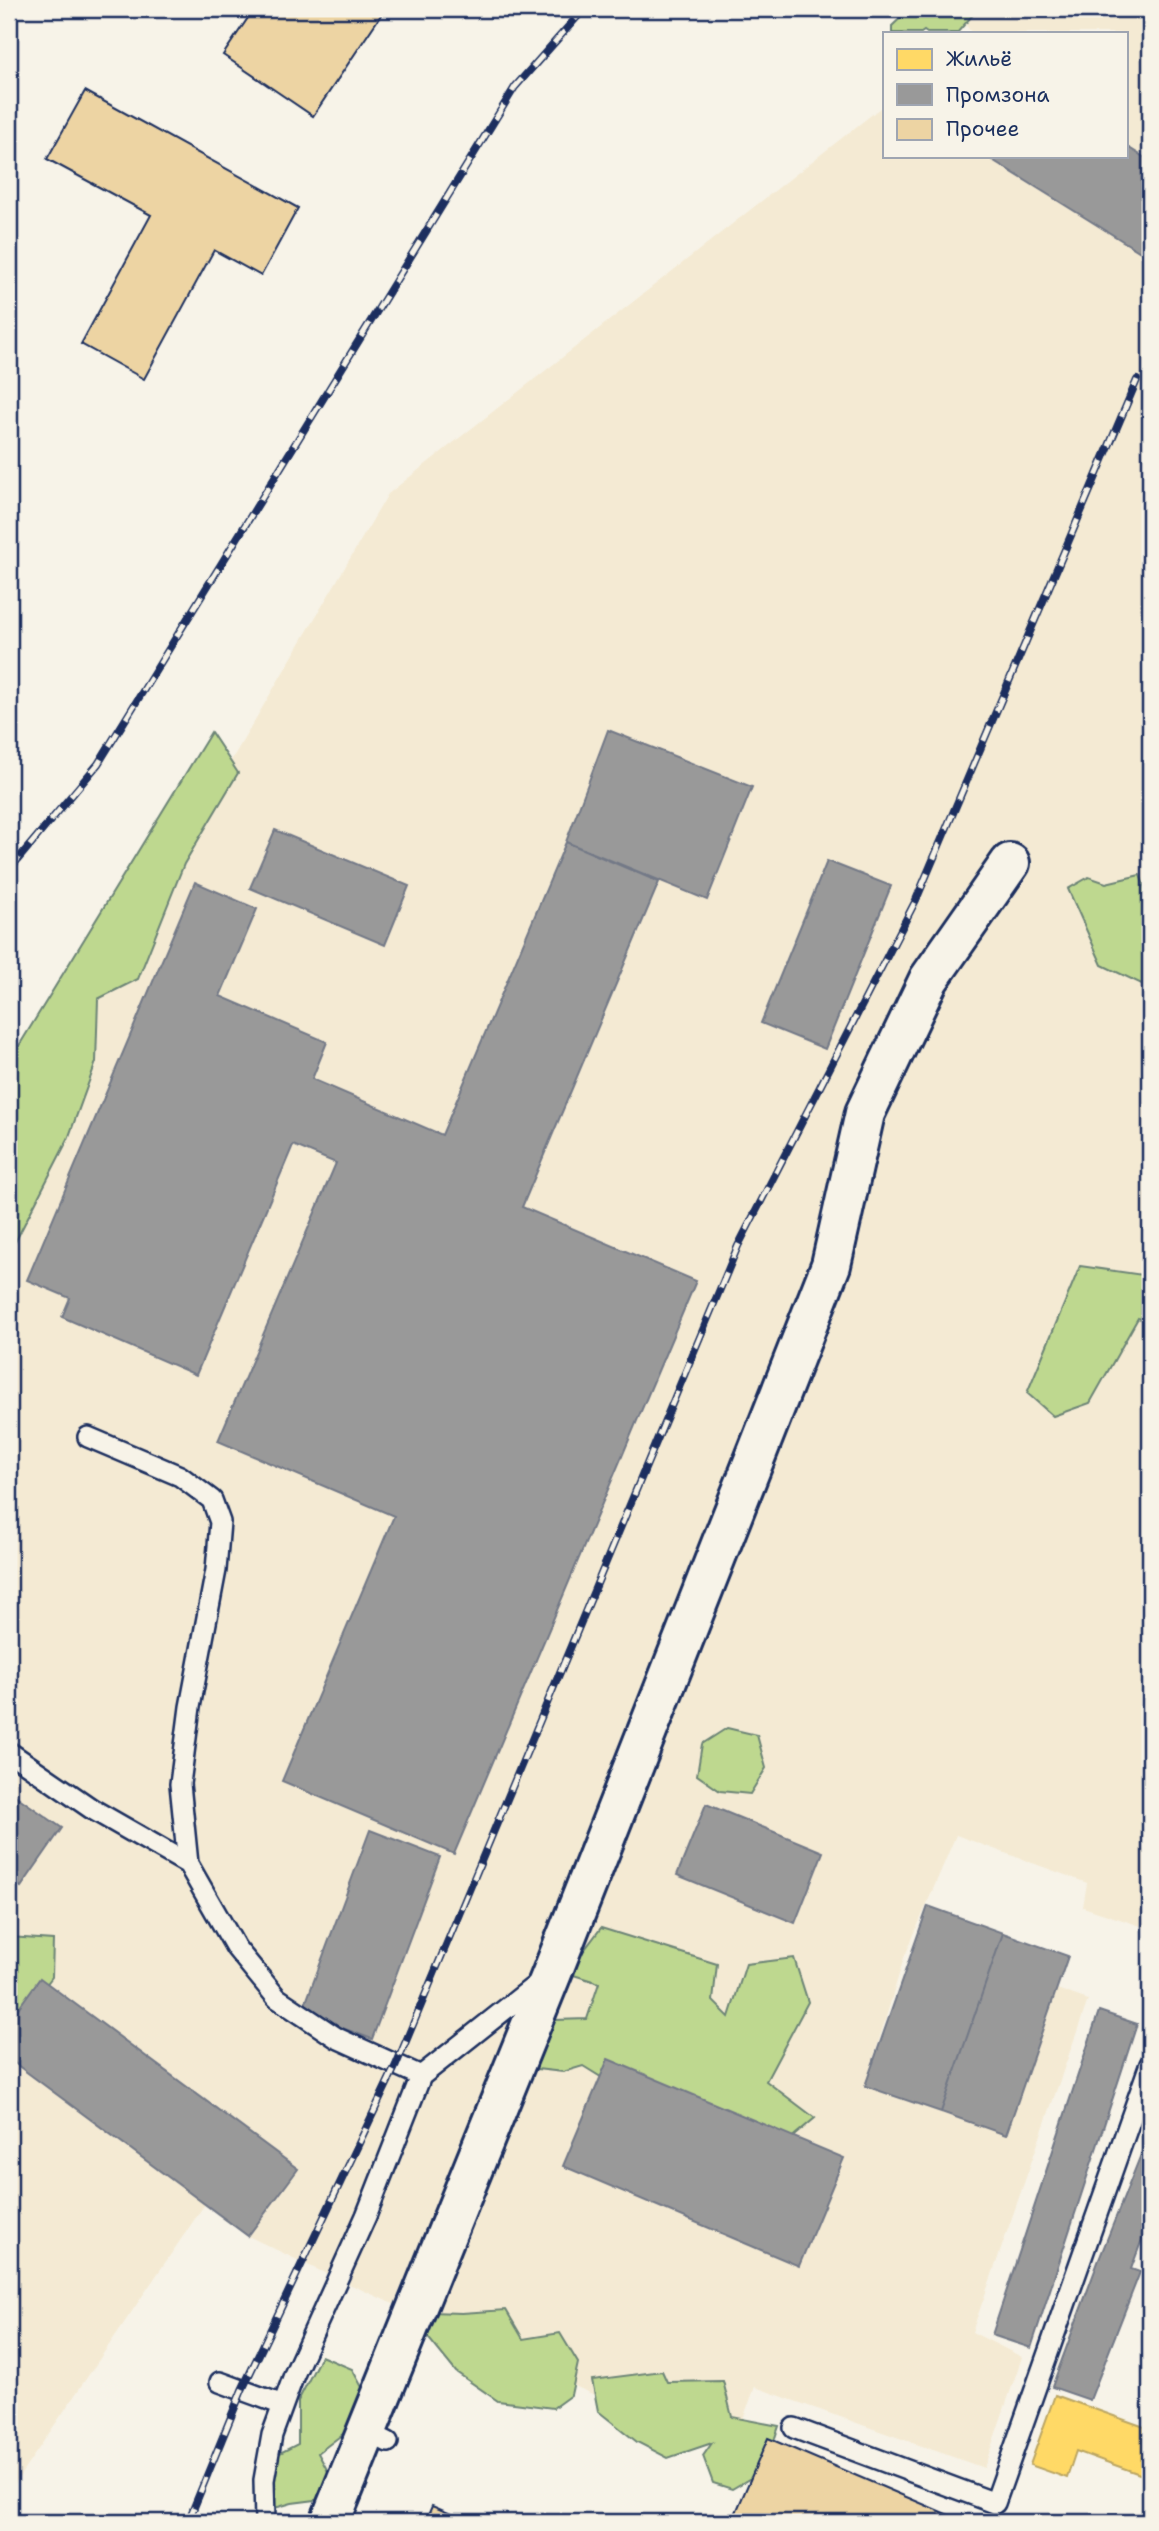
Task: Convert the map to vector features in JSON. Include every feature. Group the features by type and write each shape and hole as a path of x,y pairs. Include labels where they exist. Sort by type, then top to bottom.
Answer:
{"street":[{"path":"330,2522 378,2437 552,1973 831,1265 865,1113 929,979 1010,863"}],"lane":[{"path":"88,1437 180,1476 212,1500 220,1522 216,1570 190,1707 180,1784 188,1864 236,1948 277,1998 337,2038 421,2076"},
{"path":"9,1752 92,1809 188,1864"},
{"path":"265,2522 264,2480 272,2435 294,2375 366,2216 421,2076 552,1973"},
{"path":"794,2428 995,2503 1150,2064"},
{"path":"220,2382 283,2405"}],"shaded area":[{"path":"953,9 1150,9 1150,1929 1083,1907 1087,1883 956,1835 904,1958 865,2086 1005,2135 1057,1989 1088,2000 972,2332 1022,2357 984,2468 755,2387 729,2456 316,2269 248,2236 205,2204 9,2492 9,1138 388,494 883,106 883,158 1128,158 1128,32 971,32"}],"green space":[{"path":"910,9 978,9 958,32 892,32 892,26"},
{"path":"211,732 238,773 184,864 138,979 98,999 96,1062 68,1139 9,1254 9,1062"},
{"path":"1140,875 1150,901 1150,988 1102,965 1068,889 1089,877 1106,883"},
{"path":"1080,1266 1150,1276 1150,1322 1138,1318 1090,1403 1053,1416 1027,1393"},
{"path":"727,1728 757,1735 766,1768 750,1794 720,1791 697,1775 702,1744"},
{"path":"601,1928 717,1964 713,2001 729,2017 746,1964 794,1958 808,2002 766,2081 815,2118 783,2145 622,2090 583,2066 563,2072 528,2068 526,2039 555,2020 587,2019 599,1983 567,1973"},
{"path":"9,1937 53,1940 52,1977 22,2016 13,2042 9,2044"},
{"path":"506,2310 523,2339 560,2333 578,2363 571,2395 553,2408 498,2401 456,2372 426,2335 430,2312"},
{"path":"321,2356 352,2369 368,2398 360,2421 318,2453 331,2477 323,2499 292,2503 264,2511 276,2455 298,2444 298,2401"},
{"path":"662,2371 667,2382 723,2381 732,2417 779,2426 764,2470 732,2489 713,2483 703,2456 712,2443 668,2458 637,2442 598,2411 592,2380"}],"building: Жильё":[{"path":"1055,2395 1150,2429 1148,2477 1076,2451 1067,2478 1030,2465"}],"building: Промзона":[{"path":"1128,147 1150,161 1150,258 989,158 1128,158"},
{"path":"608,730 752,787 707,900 566,842"},
{"path":"275,830 409,886 385,945 250,888"},
{"path":"566,842 659,882 522,1207 696,1281 454,1854 282,1781 394,1516 218,1441 336,1163 293,1145 196,1375 62,1317 70,1298 27,1280 195,882 257,909 220,996 327,1042 312,1079 442,1135"},
{"path":"827,861 891,886 825,1049 761,1023"},
{"path":"9,1791 62,1828 21,1887 9,1879"},
{"path":"706,1804 823,1852 795,1923 677,1875"},
{"path":"370,1830 440,1857 372,2039 302,2013"},
{"path":"928,1906 1003,1933 941,2112 865,2086"},
{"path":"1003,1933 1068,1956 1006,2135 941,2112"},
{"path":"40,1978 298,2169 248,2236 9,2059 9,2021"},
{"path":"1099,2011 1137,2024 1031,2348 992,2335"},
{"path":"608,2059 844,2158 799,2266 563,2166"},
{"path":"1150,2132 1150,2218 1131,2269 1140,2272 1090,2400 1052,2387"}],"building: Прочее":[{"path":"254,9 385,9 313,116 223,55"},
{"path":"85,91 298,208 261,276 214,250 144,379 81,344 151,215 47,159"},
{"path":"768,2438 965,2522 747,2522 734,2517"},
{"path":"432,2506 470,2522 425,2522"}],"railway":[{"path":"9,870 98,764 515,87 584,9"},
{"path":"188,2522 242,2390 396,2065 738,1246 916,900 1137,380"}]}
